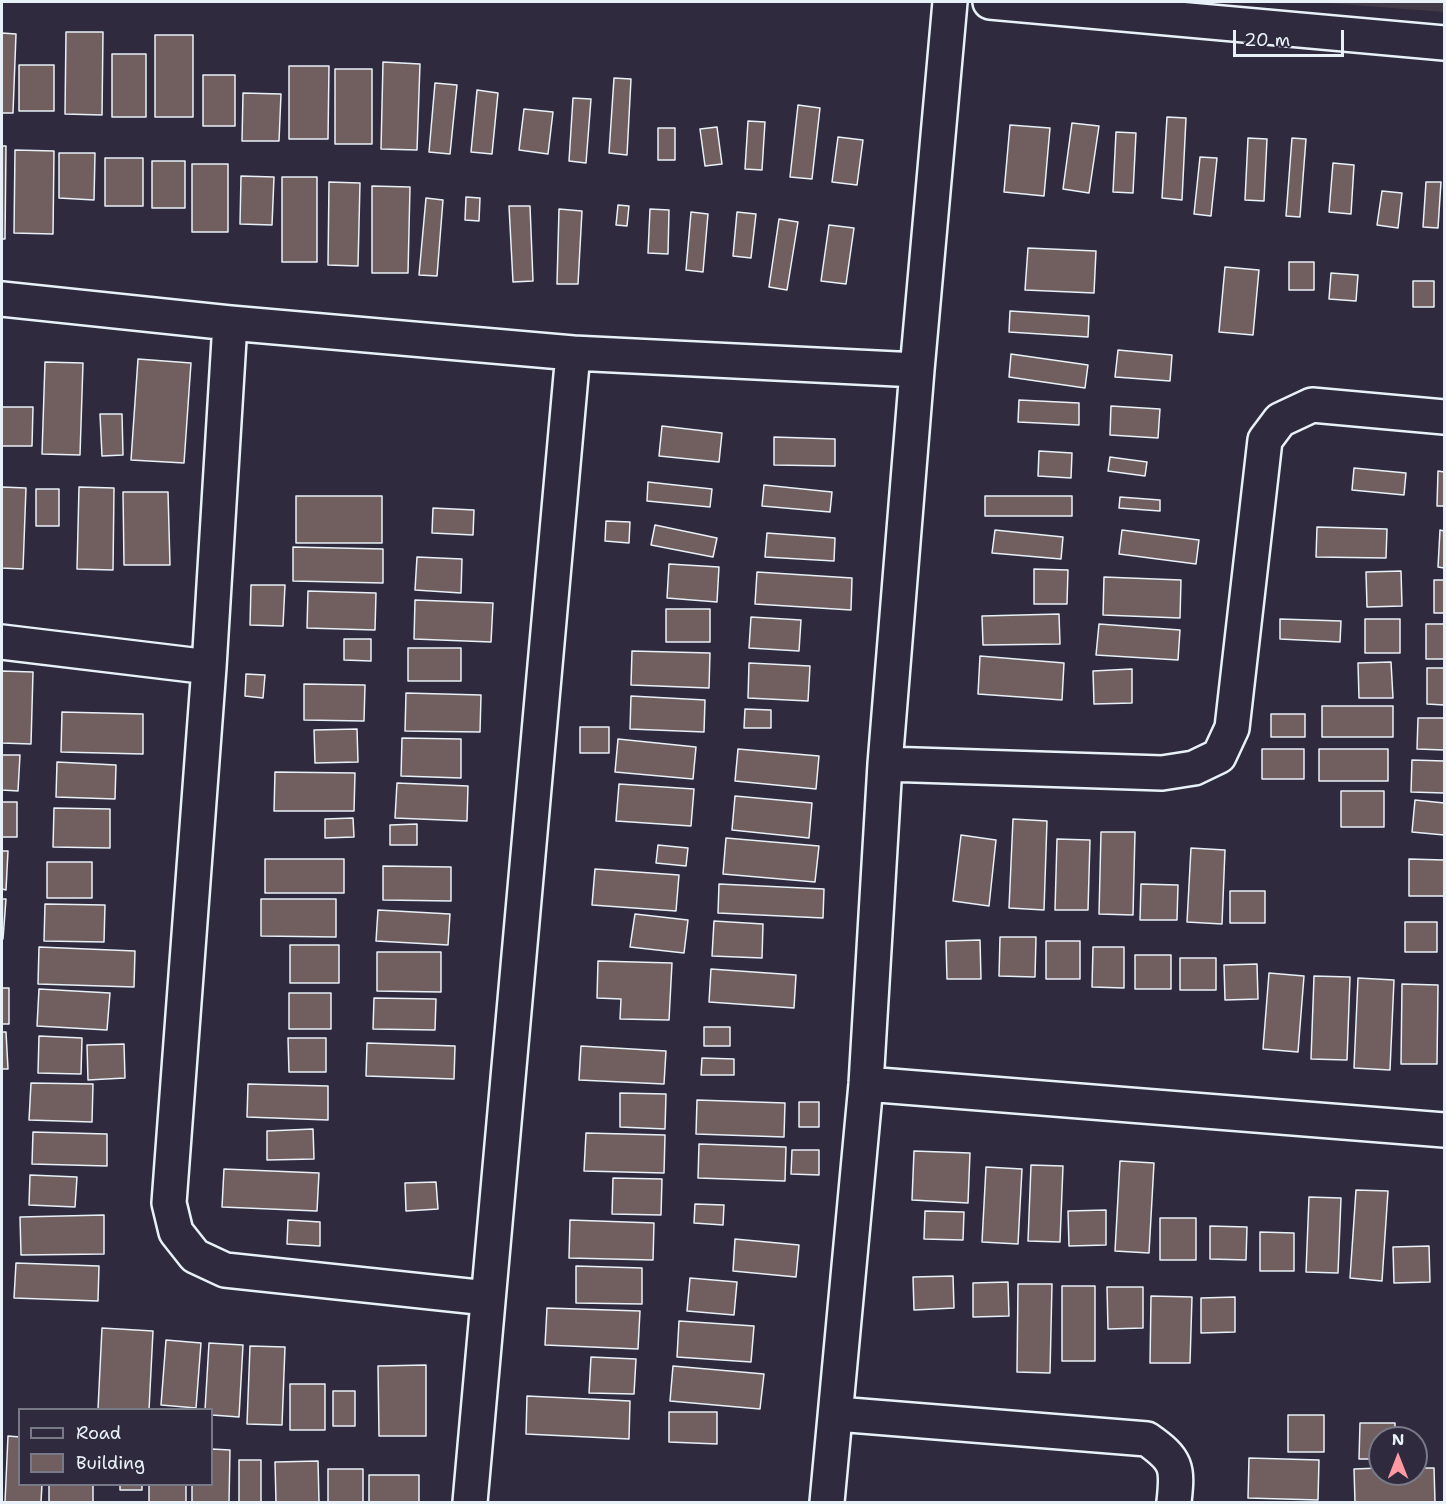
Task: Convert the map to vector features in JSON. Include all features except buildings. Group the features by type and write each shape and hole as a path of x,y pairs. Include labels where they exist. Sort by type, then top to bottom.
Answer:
{"street":[{"path":"827,1503 866,1084 885,764 950,2"},
{"path":"990,2 1444,43"},
{"path":"2,299 230,323 573,353 917,370"},
{"path":"230,323 208,667 169,1203 176,1232 195,1256 225,1270 487,1298"},
{"path":"470,1503 573,353"},
{"path":"885,764 1162,773 1194,768 1219,756 1232,728 1265,440 1280,420 1312,405 1444,417"},
{"path":"2,642 208,667"},
{"path":"866,1084 1444,1130"},
{"path":"837,1414 1147,1439 1167,1453 1177,1474 1174,1503"}],"shaded area":[{"path":"1315,2 1444,2 1444,12"}]}
